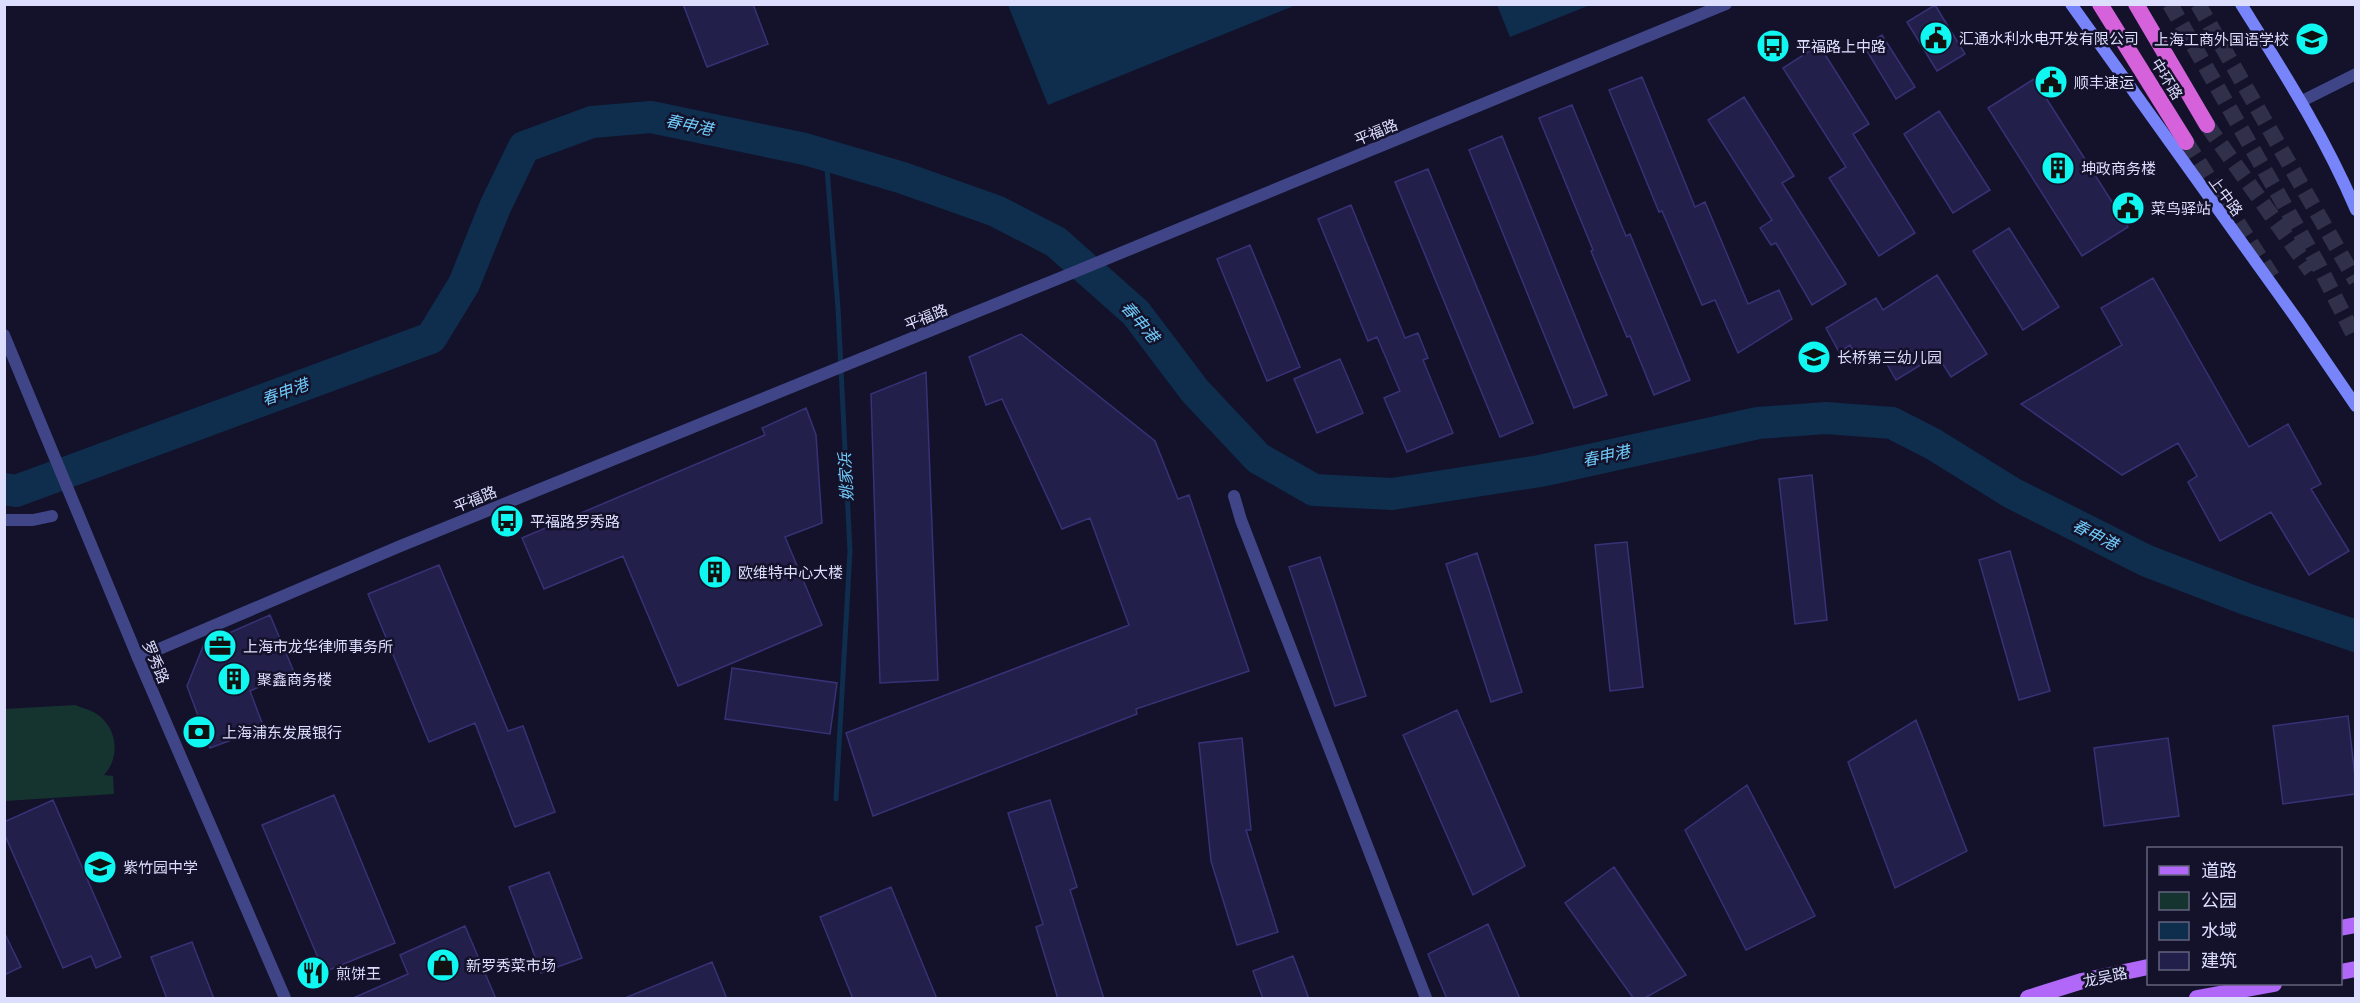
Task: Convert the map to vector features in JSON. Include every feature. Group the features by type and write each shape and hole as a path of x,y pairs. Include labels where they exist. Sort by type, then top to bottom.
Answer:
{"highway":[{"name":"中环路","path":"2100,4 2186,142"},
{"name":"中环路","path":"2136,4 2208,125"}],"main road":[{"name":"上中路","path":"2071,4 2298,321 2355,406"},
{"path":"2241,4 2325,142 2355,210"},
{"name":"龙吴路","path":"2028,999 2082,981 2147,967"},
{"path":"2197,999 2269,985"}],"street":[{"name":"平福路","path":"138,658 398,546 1125,252 1726,4"},
{"path":"2302,101 2355,74"},
{"name":"罗秀路","path":"4,335 138,658 285,999"},
{"path":"1234,496 1241,520 1426,999"},
{"path":"4,520 33,520 52,516"}],"green space":[{"path":"75,705 96,713 110,728 114,744 113,760 104,775 113,776 114,794 5,801 5,709"}],"water":[{"path":"1008,5 1296,5 1048,105"},
{"path":"1497,5 1590,5 1510,37"}],"building":[{"path":"683,4 753,4 768,44 707,67"},
{"name":"汇通水利水电开发有限公司","path":"1935,5 1965,54 1937,71 1907,22"},
{"path":"1882,35 1915,87 1896,99 1864,46"},
{"path":"1819,45 1869,124 1853,134 1915,233 1879,256 1829,178 1846,167 1783,68"},
{"path":"1642,77 1695,207 1705,202 1748,304 1779,290 1792,319 1738,353 1715,300 1702,305 1662,211 1659,212 1609,90"},
{"name":"坤政商务楼","path":"2034,79 2128,227 2082,256 1988,108"},
{"path":"1744,97 1794,176 1782,183 1846,284 1812,305 1776,243 1771,245 1760,228 1772,220 1708,120"},
{"path":"1572,105 1626,236 1630,234 1690,380 1654,395 1591,251 1593,250 1539,118"},
{"path":"1939,111 1990,190 1953,213 1904,134"},
{"path":"1502,136 1607,395 1574,408 1469,150"},
{"path":"1428,169 1533,423 1500,437 1395,182"},
{"path":"1351,205 1405,338 1418,333 1428,358 1423,360 1453,433 1407,452 1384,398 1400,391 1377,337 1368,341 1318,219"},
{"path":"2009,228 2059,307 2023,330 1973,251"},
{"path":"1250,245 1300,367 1267,381 1217,259"},
{"path":"1937,275 1987,354 1951,377 1937,355 1896,380 1881,354 1862,365 1850,345 1839,352 1826,328 1876,298 1883,310"},
{"path":"2153,278 2249,447 2288,424 2321,484 2311,489 2349,551 2309,575 2271,512 2220,541 2188,482 2197,476 2178,443 2122,475 2021,404 2122,345 2101,308"},
{"path":"1021,334 1155,441 1178,499 1189,495 1249,671 1136,709 1137,714 873,816 846,733 1129,625 1090,518 1062,529 1002,399 986,405 969,357"},
{"path":"1340,359 1363,413 1317,433 1294,379"},
{"path":"926,372 938,680 880,683 871,394"},
{"name":"欧维特中心大楼","path":"806,408 816,435 822,523 785,537 822,625 678,686 623,556 544,589 522,538 765,435 762,428"},
{"path":"1812,475 1827,620 1795,624 1779,479"},
{"path":"1627,542 1643,687 1610,691 1595,545"},
{"path":"2010,551 2050,691 2019,700 1979,560"},
{"path":"1477,553 1522,692 1491,702 1446,564"},
{"path":"1320,557 1366,696 1335,706 1289,567"},
{"path":"439,565 508,731 523,726 555,812 515,827 475,723 429,742 368,594"},
{"name":"聚鑫商务楼","path":"270,615 294,672 250,691 264,728 210,748 187,686 204,644"},
{"path":"732,668 837,683 830,734 725,719"},
{"path":"1457,710 1525,866 1473,895 1403,735"},
{"path":"2348,716 2355,794 2283,804 2273,726"},
{"path":"1916,720 1967,851 1895,888 1848,762"},
{"path":"1242,738 1251,830 1246,830 1278,932 1237,945 1211,861 1199,743"},
{"path":"2168,738 2179,816 2104,826 2094,748"},
{"path":"1747,785 1815,916 1746,950 1685,830"},
{"path":"334,795 395,943 324,972 262,825"},
{"path":"53,800 121,957 96,968 91,956 63,968 4,833 4,822"},
{"path":"1050,800 1077,887 1070,890 1104,999 1058,999 1036,927 1043,924 1008,813"},
{"path":"1614,867 1686,975 1643,999 1634,999 1565,903"},
{"path":"549,872 582,958 541,973 509,887"},
{"path":"891,887 937,999 853,999 820,917"},
{"path":"1488,924 1520,999 1447,999 1428,954"},
{"name":"新罗秀菜市场","path":"465,926 496,999 351,999 408,974 400,955"},
{"path":"4,932 21,967 4,975"},
{"path":"192,942 214,999 167,999 151,957"},
{"path":"1293,956 1309,999 1263,999 1253,971"},
{"path":"712,962 727,999 625,999 625,998"}],"waterway":[{"name":"春申港","path":"4,489 16,491 431,338 464,284 495,207 524,147 592,122 651,117 805,149 903,178 996,211 1056,242 1136,313 1195,391 1258,458 1314,490 1392,494 1540,471 1758,423 1826,418 1892,423 1933,444 2012,493 2147,561 2246,599 2356,636"},
{"name":"姚家浜","path":"826,156 838,308 850,551 836,799"}],"tunnel":[{"path":"2170,4 2319,266 2356,339"},
{"path":"2198,4 2356,281"},
{"path":"2207,125 2311,271"},
{"path":"2186,142 2273,278"}],"place":[{"name":"汇通水利水电开发有限公司","path":"1936,38"},
{"name":"上海工商外国语学校","path":"2312,39"},
{"name":"平福路上中路","path":"1773,46"},
{"name":"顺丰速运","path":"2051,82"},
{"name":"坤政商务楼","path":"2058,168"},
{"name":"菜鸟驿站","path":"2128,208"},
{"name":"长桥第三幼儿园","path":"1814,357"},
{"name":"平福路罗秀路","path":"507,521"},
{"name":"欧维特中心大楼","path":"715,572"},
{"name":"上海市龙华律师事务所","path":"220,646"},
{"name":"聚鑫商务楼","path":"234,679"},
{"name":"上海浦东发展银行","path":"199,732"},
{"name":"紫竹园中学","path":"100,867"},
{"name":"新罗秀菜市场","path":"443,965"},
{"name":"煎饼王","path":"313,973"}]}
